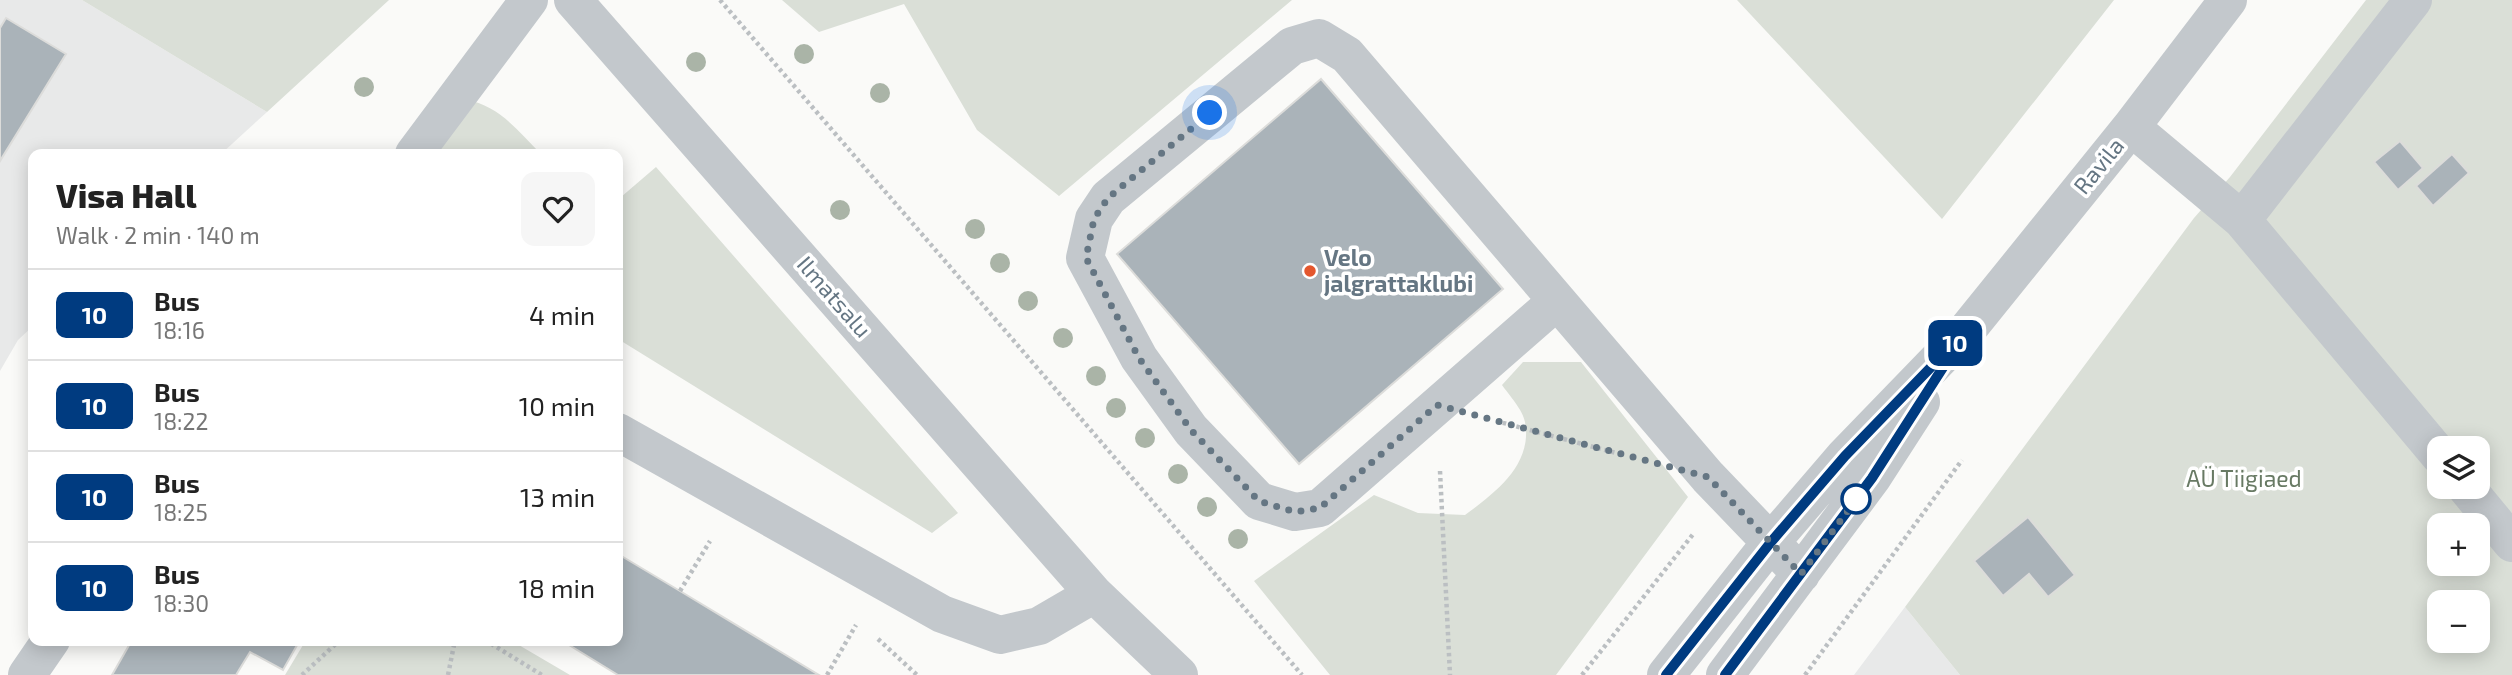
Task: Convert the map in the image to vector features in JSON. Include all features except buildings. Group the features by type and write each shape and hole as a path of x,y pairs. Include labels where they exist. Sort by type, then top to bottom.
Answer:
{"street":[{"path":"418,149 529,0"},
{"name":"Ilmatsalu","path":"573,0 1094,594 1179,675"},
{"name":"Ravila","path":"1666,675 1771,542 1845,456 1967,330 2131,127 2228,0"},
{"path":"2242,220 2413,0"},
{"path":"1557,301 1320,508 1295,512 1259,501 1191,430 1139,358 1086,258 1094,219 1108,198 1292,46 1319,38 1347,55 1725,494 1801,574"},
{"path":"2131,127 2242,220 2427,441"},
{"name":"Ravila","path":"1725,675 1872,478 1967,330"},
{"path":"623,435 942,614 1000,635 1039,626 1094,594"},
{"path":"2476,499 2512,543"},
{"name":"Ilmatsalu","path":"1094,594 1143,675"},
{"path":"27,675 47,646"}],"path":[{"path":"720,0 1302,675"},
{"path":"1450,675 1437,405 1631,457"},
{"path":"1805,675 1962,460"},
{"path":"1582,675 1725,494"},
{"path":"680,591 711,538"},
{"path":"827,675 858,621"},
{"path":"302,675 333,646"},
{"path":"448,675 453,646"},
{"path":"495,646 542,675"}],"shaded area":[{"path":"0,0 82,0 267,112 226,149 28,149 28,331 18,340 0,371"},
{"path":"1905,607 1960,675 1854,675"}],"green space":[{"path":"82,0 389,0 267,112"},
{"path":"782,0 1292,0 1059,196 977,130 904,4 819,32"},
{"path":"1737,0 2114,0 1942,219"},
{"name":"AÜ Tiigiaed","path":"2366,0 2512,0 2512,675 1960,675 1905,607 2194,218 2230,177"},
{"path":"466,100 498,113 536,149 434,149"},
{"path":"656,167 958,513 932,533 623,342 623,195"},
{"path":"1523,362 1581,362 1688,497 1556,675 1330,675 1254,581 1374,495 1418,513 1465,515 1488,497 1509,476 1523,452 1526,437 1524,417 1502,385"},
{"path":"302,646 521,646 570,675 285,675"}],"bus line":[{"name":"10","path":"1666,675 1771,542 1845,456 1967,330 1872,478 1725,675"}],"place":[{"name":"Velo jalgrattaklubi","path":"1310,271"}],"route":[{"path":"1210,113 1108,198 1094,219 1086,258 1139,358 1191,430 1259,501 1295,512 1320,508 1437,405 1708,477 1801,574 1858,497 1856,499"}]}
